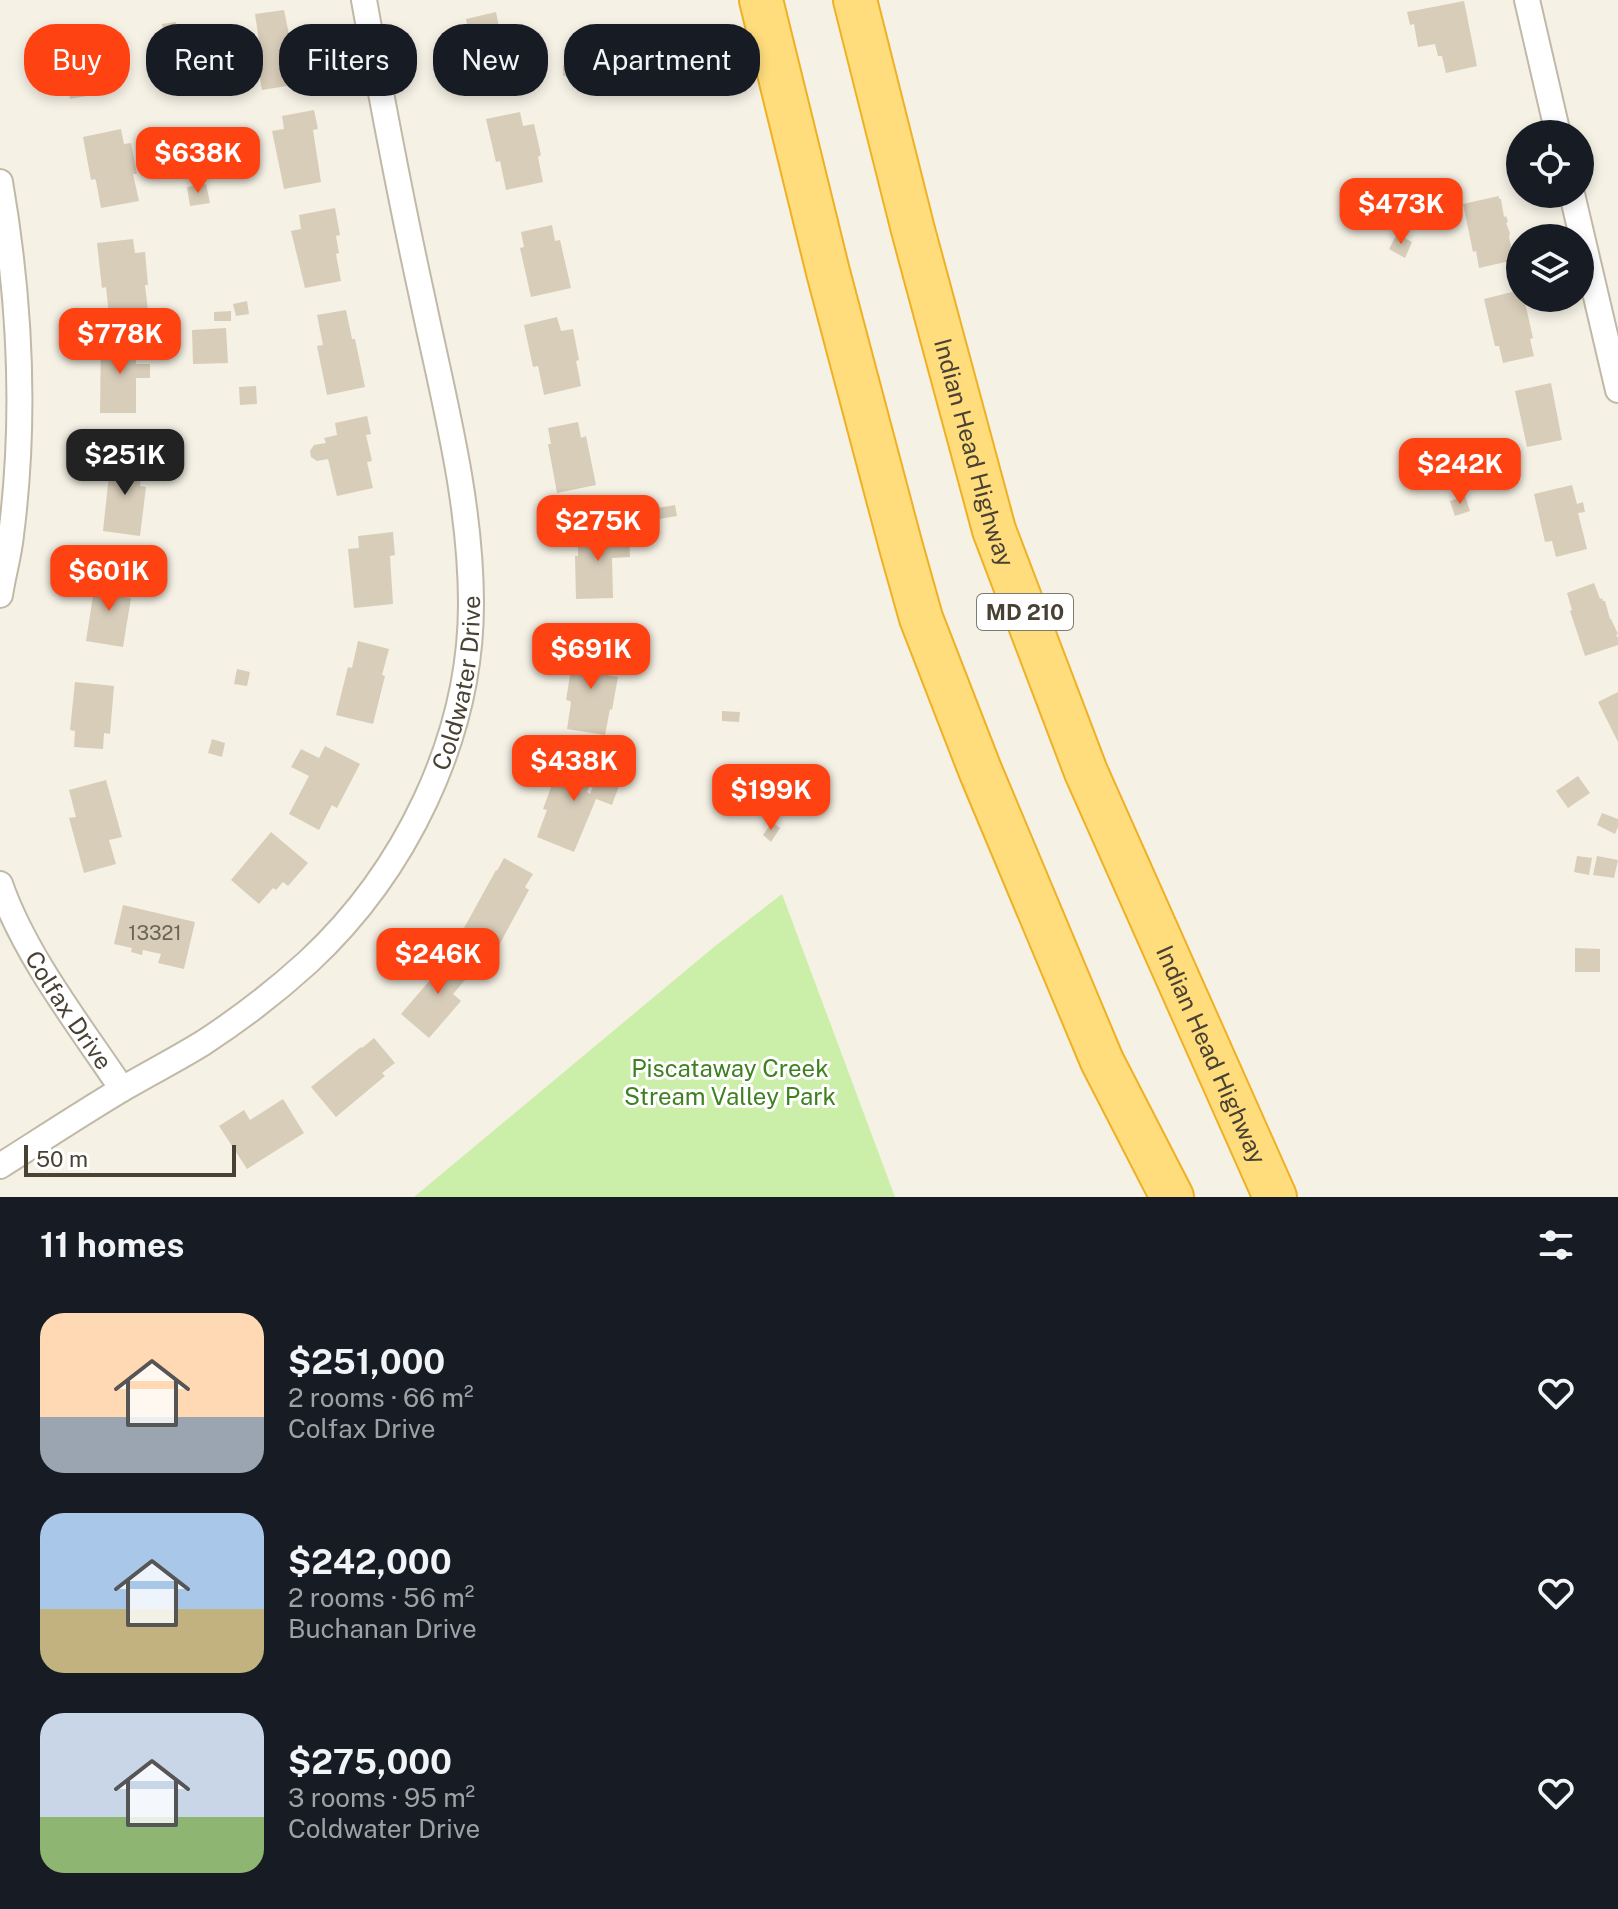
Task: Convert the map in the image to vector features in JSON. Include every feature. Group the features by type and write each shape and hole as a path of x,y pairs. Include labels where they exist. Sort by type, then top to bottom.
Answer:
{"highway":[{"path":"761,0 832,287 921,618 980,770 1102,1061 1172,1197"},
{"name":"Indian Head Highway","path":"855,0 994,530 1086,772 1275,1197"}],"street":[{"name":"Coldwater Drive","path":"0,1166 122,1089 201,1044 261,1003 309,961 353,915 388,868 430,794 446,749 467,666 471,607 460,476 399,190 364,0"},
{"path":"1527,0 1555,120"},
{"path":"0,182 13,280 20,375 11,537 1,589"},
{"path":"1575,208 1618,390"},
{"name":"Colfax Drive","path":"0,884 25,939 122,1089"}],"green space":[{"name":"Piscataway Creek Stream Valley Park","path":"782,894 895,1197 414,1197 714,947"}],"building":[{"path":"1464,1 1477,66 1446,73 1435,44 1418,47 1414,24 1410,25 1407,12"},
{"path":"284,10 287,24 279,24 279,87 263,90 263,24 256,24 255,14"},
{"path":"496,12 498,24 467,24 466,19"},
{"path":"314,110 318,129 313,130 321,182 284,189 272,131 284,129 282,116"},
{"path":"520,112 523,126 534,124 543,182 506,190 486,119"},
{"path":"121,129 124,144 131,143 139,201 101,208 96,181 91,180 83,137"},
{"path":"206,184 210,203 190,206 187,187"},
{"path":"1499,196 1508,222 1506,262 1479,268 1463,204"},
{"path":"335,208 340,235 336,236 339,253 336,254 341,281 305,288 291,231 301,229 299,215"},
{"path":"552,225 555,241 560,240 571,288 531,297 520,248 524,247 521,232"},
{"path":"1397,234 1412,242 1405,258 1389,249"},
{"path":"133,239 135,253 145,252 148,311 109,315 106,287 102,288 97,243"},
{"path":"1506,294 1506,312 1527,312 1534,356 1503,363 1499,346 1495,346 1484,299"},
{"path":"247,301 249,314 236,316 233,304"},
{"path":"346,310 365,387 327,395 317,346 323,345 317,315"},
{"path":"231,311 231,321 214,321 214,312"},
{"path":"557,317 561,331 573,329 581,386 544,395 538,366 533,367 524,325"},
{"path":"226,328 228,363 193,364 192,330"},
{"path":"101,340 136,340 136,364 150,364 150,378 136,378 136,413 100,413"},
{"path":"1551,383 1562,440 1527,447 1515,391"},
{"path":"256,386 257,404 240,405 239,387"},
{"path":"367,416 371,434 366,435 372,461 367,462 373,488 337,496 328,459 317,461 311,457 310,451 314,445 326,443 324,438 337,435 335,423"},
{"path":"578,422 581,438 586,436 596,485 557,493 548,428"},
{"path":"111,456 143,459 140,486 146,487 140,536 103,531"},
{"path":"1488,457 1493,477 1462,485 1457,464"},
{"path":"1572,485 1577,504 1583,502 1585,512 1578,513 1587,549 1556,557 1552,541 1545,542 1534,494"},
{"path":"1465,496 1470,511 1455,516 1450,501"},
{"path":"675,505 677,516 659,519 657,508"},
{"path":"393,532 395,555 390,556 393,604 354,608 348,549 359,548 358,536"},
{"path":"578,532 629,533 630,557 612,558 613,598 576,599"},
{"path":"96,577 127,581 125,597 131,598 123,647 86,641"},
{"path":"1594,583 1618,634 1618,645 1585,656 1567,593"},
{"path":"358,641 389,649 373,724 336,715"},
{"path":"575,645 611,651 607,675 618,677 605,735 567,729 571,703 566,700"},
{"path":"237,669 250,672 247,686 234,684"},
{"path":"75,682 114,686 110,734 104,733 103,749 74,747 75,731 70,730"},
{"path":"1618,692 1618,742 1598,702"},
{"path":"722,711 740,712 739,722 722,721"},
{"path":"212,739 225,743 222,757 208,753"},
{"path":"325,746 360,764 337,808 332,805 319,830 289,814 309,776 291,767 301,749 319,758"},
{"path":"562,758 595,770 587,792 590,794 599,771 621,780 612,805 596,799 574,852 537,837 547,810 543,809"},
{"path":"1578,776 1590,793 1568,808 1556,791"},
{"path":"106,780 122,837 109,840 116,864 84,873 69,818 76,817 69,790"},
{"path":"1602,813 1618,819 1615,834 1597,825"},
{"path":"772,822 780,828 771,842 763,835"},
{"path":"271,832 308,863 288,886 283,882 276,890 273,888 259,904 231,880"},
{"path":"1577,856 1592,858 1589,875 1574,872"},
{"path":"1597,856 1618,860 1614,878 1593,875"},
{"path":"504,858 533,874 525,887 529,890 498,947 464,928"},
{"path":"123,905 195,922 184,969 158,963 161,954 143,950 142,955 131,952 132,948 114,944"},
{"path":"1575,948 1600,949 1600,972 1575,972"},
{"path":"449,951 472,972 453,994 461,1001 429,1038 401,1014 430,980 427,976"},
{"path":"374,1038 395,1063 382,1073 385,1076 336,1117 311,1087"},
{"path":"283,1099 304,1133 247,1169 219,1126 244,1110 250,1120"}]}
